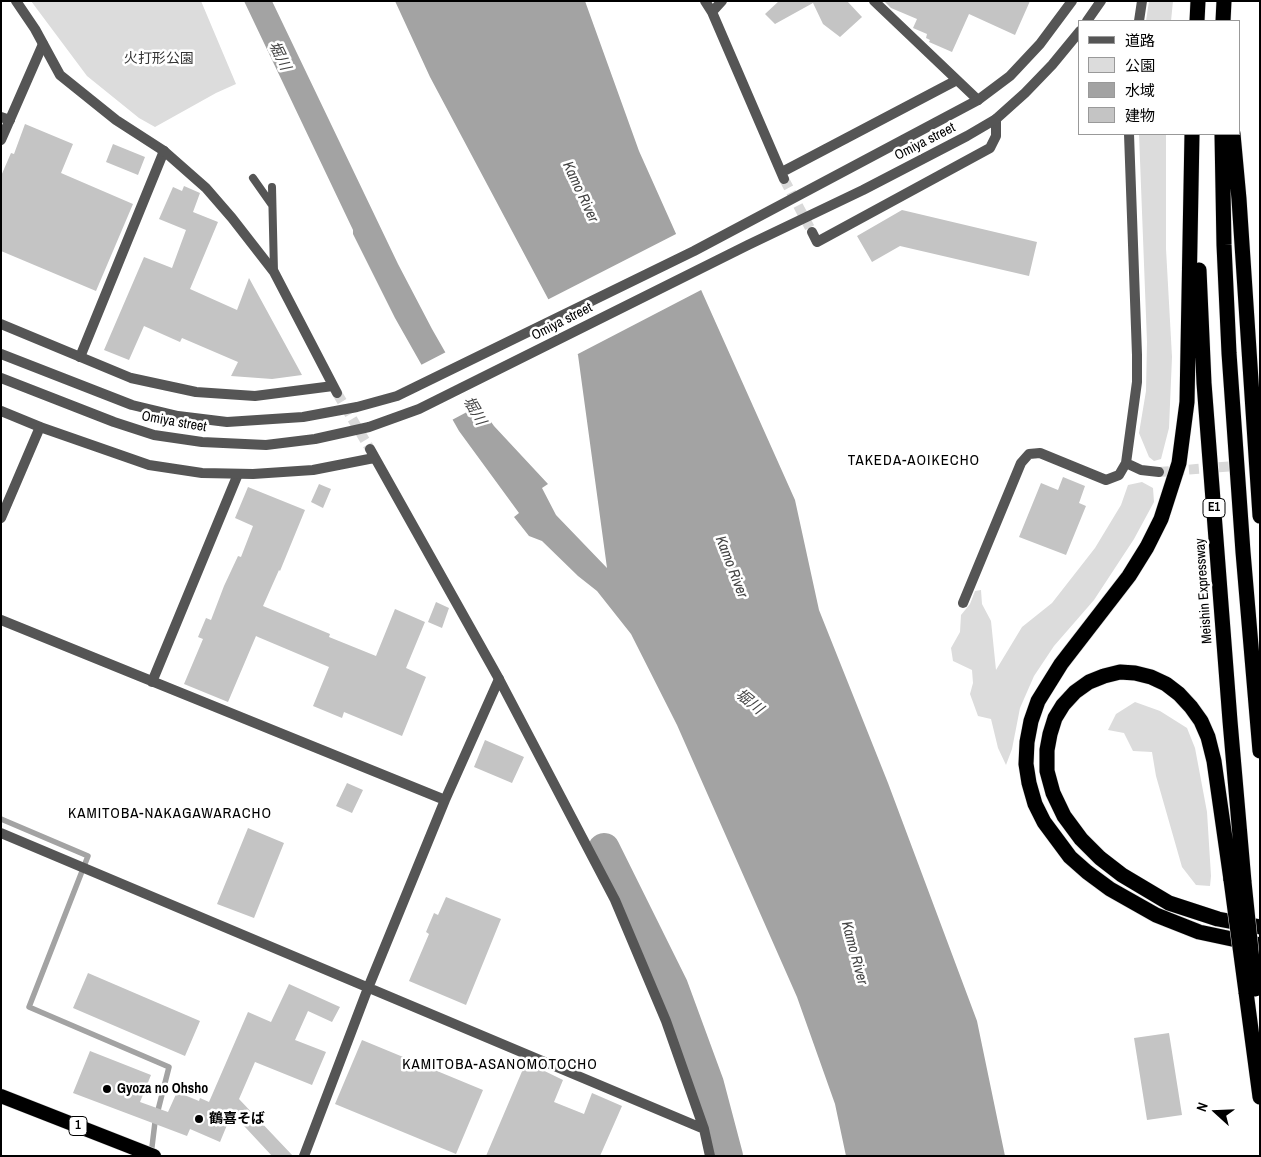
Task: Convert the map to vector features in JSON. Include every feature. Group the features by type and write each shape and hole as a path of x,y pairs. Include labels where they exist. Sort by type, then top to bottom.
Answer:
{"highway":[{"path":"1197,20 1198,1"},
{"path":"1223,20 1224,1"},
{"path":"1193,135 1187,402 1179,463 1161,519 1147,547 1129,576 1061,664 1038,701 1031,721 1027,742 1026,764 1033,797 1044,822 1070,857 1110,890 1156,915 1199,932 1260,945"},
{"name":"Meishin Expressway","path":"1193,135 1204,383 1230,722 1238,881"},
{"name":"E1","path":"1222,135 1224,244 1229,353 1260,751"},
{"path":"1233,135 1260,516"},
{"path":"1260,928 1218,919 1169,903 1122,875 1100,858 1081,839 1064,816 1053,793 1048,771 1047,750 1055,718 1063,705 1075,692 1089,682 1120,672 1151,677 1166,684 1179,694 1191,708 1204,729 1214,761 1238,881 1251,992 1260,1097"},
{"path":"1251,992 1260,1044"},
{"name":"1","path":"1,1096 154,1156"}],"street":[{"path":"1,324 131,378 196,392 254,396 335,389 274,272 206,188 164,151 116,120 60,75 16,1"},
{"path":"705,1 712,12 783,175 957,80"},
{"path":"712,12 722,1"},
{"path":"874,1 978,100"},
{"name":"Omiya street","path":"1,354 132,405 178,416 226,422 303,417 357,407 398,396 694,251 978,100 1010,76 1040,44 1072,1"},
{"path":"1088,20 1100,1"},
{"path":"1139,20 1142,1"},
{"name":"Omiya street","path":"1,378 114,422 154,435 202,442 266,445 315,439 369,427 406,414 862,190 996,119 1025,94 1078,33"},
{"path":"1,140 5,119 43,44"},
{"path":"812,232 817,242 990,148 996,136 996,119"},
{"path":"963,602 1021,463 1029,454 1040,453 1106,480 1119,475 1126,463 1137,382 1129,135"},
{"path":"80,357 164,151"},
{"path":"1,411 40,427 148,465 202,473 253,474 313,470 372,453 499,679 615,900 666,1021 704,1129 710,1156"},
{"path":"1,518 40,427"},
{"path":"1126,463 1142,470 1159,472"},
{"path":"152,682 238,474"},
{"path":"1,620 445,800"},
{"path":"304,1156 368,988 445,800 499,679"},
{"path":"1,833 704,1129"}],"lane":[{"path":"253,178 273,206"},
{"path":"272,187 274,272"}],"green space":[{"name":"火打形公園","path":"31,1 201,1 236,84 155,127 139,118 87,76"},
{"path":"1149,1 1173,1 1171,20 1146,20"},
{"path":"1139,135 1166,135 1166,249 1172,357 1169,428 1161,459 1154,461 1149,457 1139,433 1146,391 1147,342"},
{"path":"1142,482 1153,488 1154,502 1134,539 1094,600 1054,646 1034,676 1020,708 1012,749 1006,765 998,748 991,719 978,716 970,694 973,683 972,670 953,661 951,648 960,632 961,615 970,604 975,591 981,590 982,604 991,621 996,670 1022,627 1052,603 1095,548 1121,505 1128,485"},
{"path":"1135,702 1160,711 1187,728 1195,748 1207,812 1210,886 1196,885 1182,867 1156,776 1152,752 1133,751 1124,733 1108,730 1116,714"}],"water":[{"path":"244,1 272,1 398,264 460,378 494,426 548,484 542,488 556,515 607,568 578,355 430,77 395,1 585,1 639,151 795,500 819,610 888,783 977,1021 1005,1156 846,1156 835,1104 797,997 677,725 631,634 597,591 578,576 542,541 529,536 514,517 519,513 459,431 395,318 353,234 353,230"}],"pier":[{"path":"678,233 703,289 576,355 547,300"},
{"path":"448,351 482,404 450,421 419,366"}],"building":[{"path":"779,1 847,1 862,17 840,37 823,24 813,3 775,24 765,14"},
{"path":"884,1 1030,1 1015,35 969,14 952,52 929,42 930,40 926,38 927,34 913,28 917,19 891,8"},
{"path":"25,124 73,144 61,173 133,204 96,291 1,251 1,176 11,153 14,154"},
{"path":"113,144 145,157 138,175 106,162"},
{"path":"184,186 200,193 193,212 218,222 190,289 237,310 249,278 302,375 272,379 231,376 238,362 182,338 180,342 144,326 129,360 104,350 144,257 172,268 186,230 159,219 173,187 182,191"},
{"path":"902,210 1037,242 1029,276 900,246 872,262 857,236"},
{"path":"1063,477 1085,486 1079,503 1086,506 1066,555 1019,537 1041,483 1058,490"},
{"path":"319,484 331,489 323,508 311,502"},
{"path":"248,487 305,510 280,571 263,606 330,634 329,637 376,656 395,609 425,622 406,668 426,677 402,736 344,712 342,718 313,706 329,667 256,636 228,702 184,684 203,639 198,637 206,618 211,620 224,586 238,556 241,557 253,526 235,518"},
{"path":"436,602 449,608 442,628 428,622"},
{"path":"485,740 524,757 512,783 474,767"},
{"path":"347,783 363,790 352,813 336,806"},
{"path":"248,828 284,843 254,918 217,904"},
{"path":"446,897 501,919 466,1005 409,981 429,934 426,932 434,913 438,915"},
{"path":"88,973 200,1021 185,1056 73,1008"},
{"path":"289,984 340,1007 332,1022 308,1011 295,1040 326,1052 312,1085 255,1062 239,1099 293,1156 272,1156 232,1113 220,1142 190,1129 187,1136 73,1093 90,1051 151,1075 140,1102 168,1112 177,1092 199,1101 200,1098 209,1102 248,1012 271,1022"},
{"path":"1169,1033 1182,1115 1147,1120 1134,1038"},
{"path":"362,1040 483,1090 456,1154 335,1104"},
{"path":"526,1062 563,1080 554,1102 584,1114 592,1093 622,1106 600,1156 486,1156"}],"waterway":[{"path":"1,819 88,856 29,1007 169,1067 155,1122 151,1155"},
{"path":"604,849 672,986 708,1084 727,1156"}],"tunnel":[{"path":"784,179 812,232"},
{"path":"337,393 370,449"},
{"path":"1159,472 1260,464"}],"place":[{"name":"Gyoza no Ohsho","path":"107,1089"},
{"name":"鶴喜そば","path":"199,1119"}],"district":[{"name":"TAKEDA-AOIKECHO","path":"914,461"},
{"name":"KAMITOBA-NAKAGAWARACHO","path":"170,814"},
{"name":"KAMITOBA-ASANOMOTOCHO","path":"500,1065"}],"water label":[{"name":"堀川","path":"279,56"},
{"name":"Kamo River","path":"580,192"},
{"name":"堀川","path":"474,411"},
{"name":"Kamo River","path":"731,567"},
{"name":"堀川","path":"749,702"},
{"name":"Kamo River","path":"854,953"}]}
